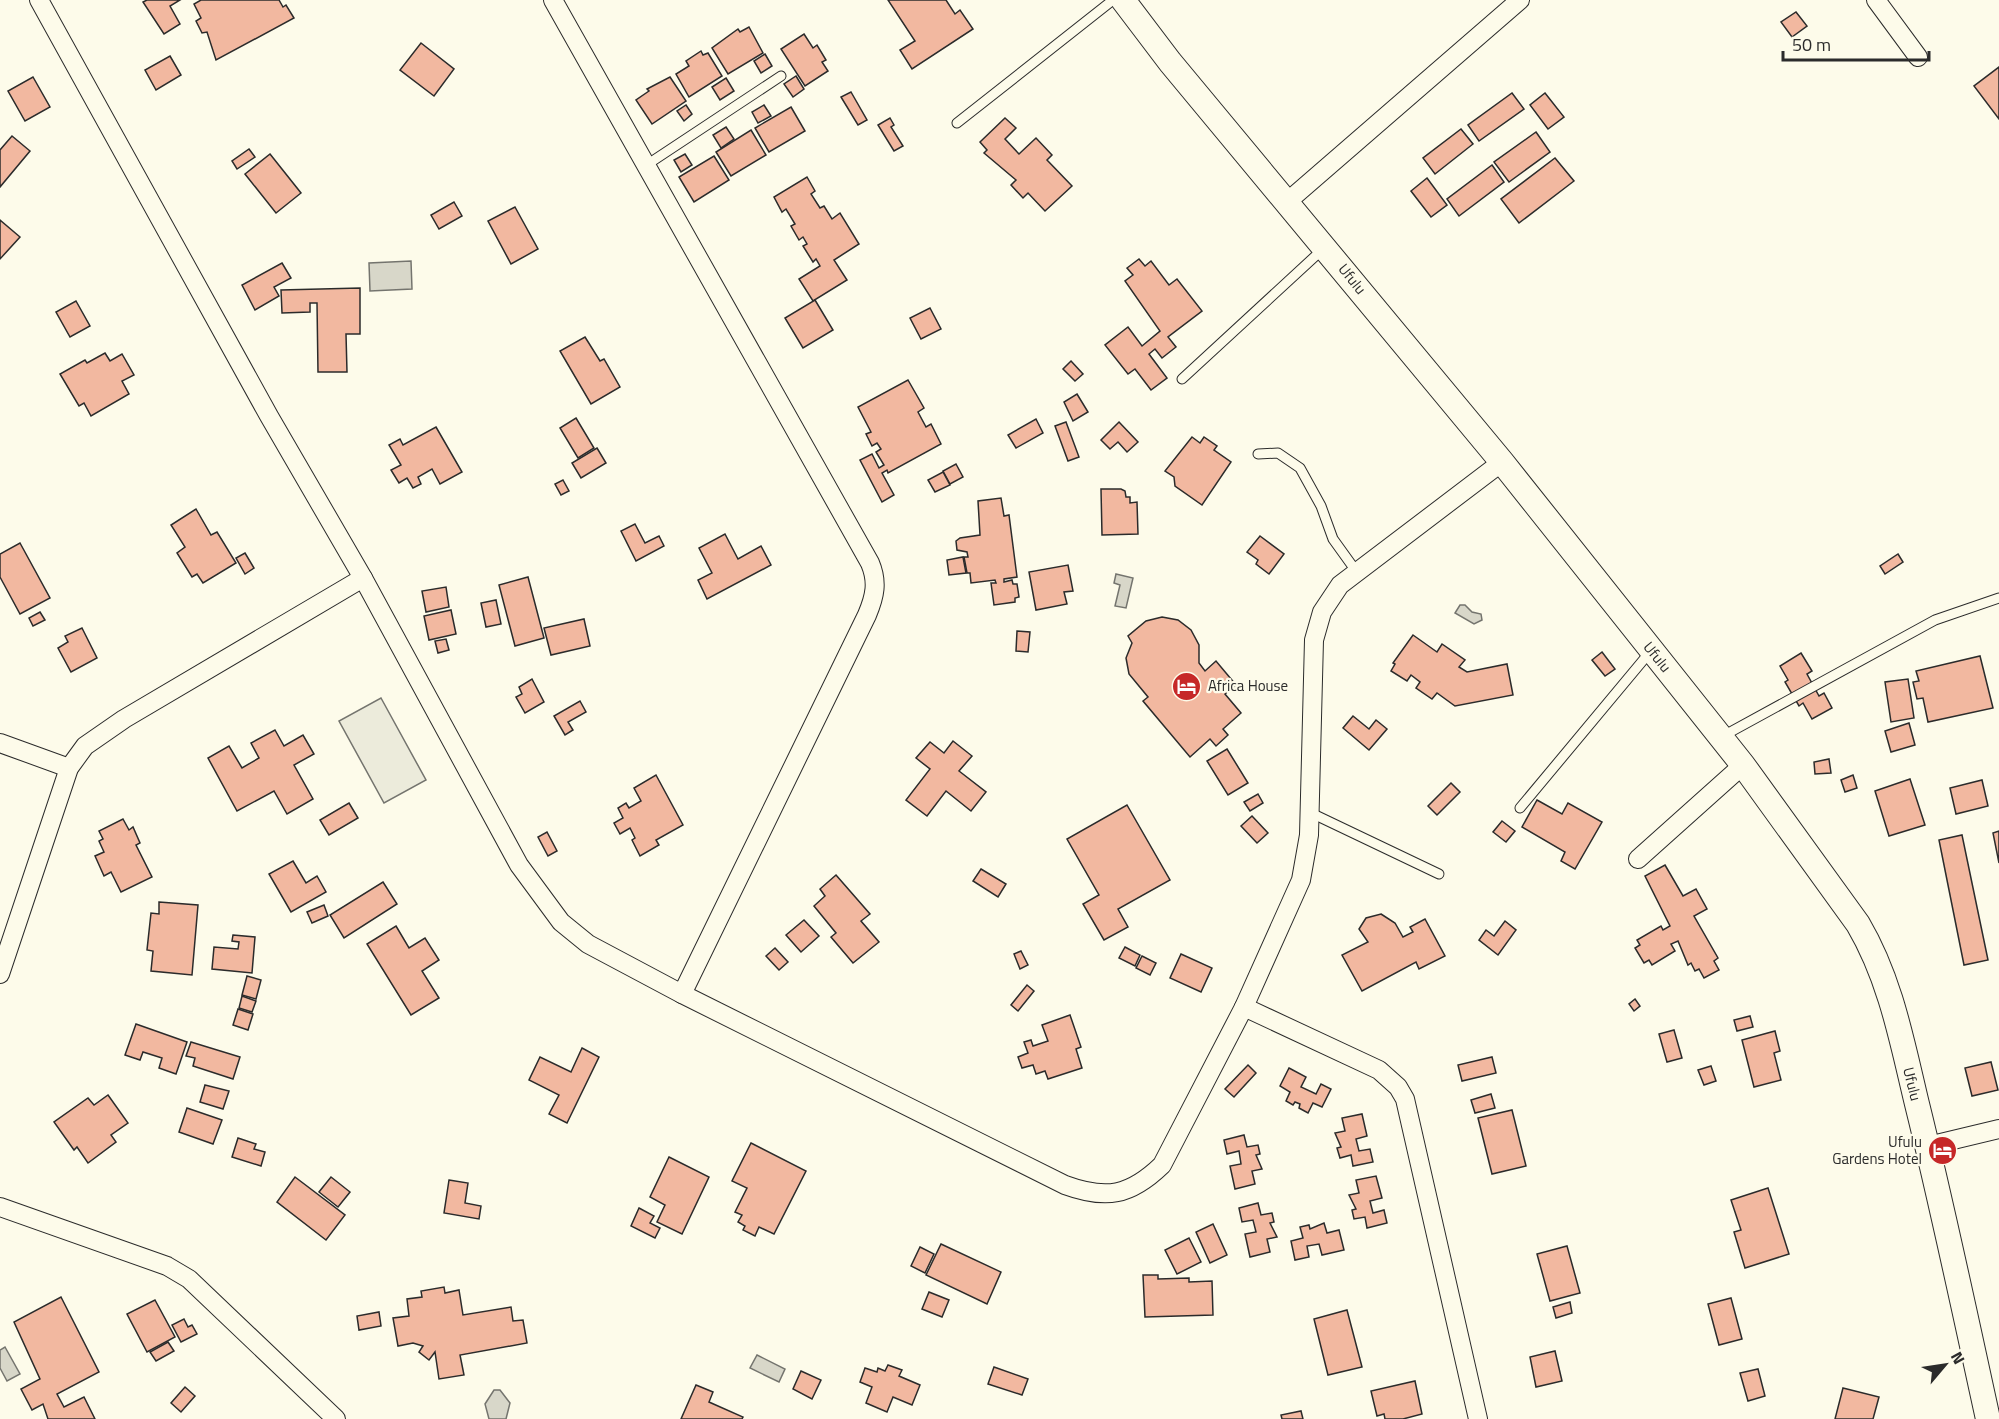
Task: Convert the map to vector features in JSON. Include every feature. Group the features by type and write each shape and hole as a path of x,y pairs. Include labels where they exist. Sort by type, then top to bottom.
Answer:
{"street":[{"path":"39,0 269,416 363,578 519,865 561,922 588,944 682,994 1065,1185 1097,1194 1125,1191 1139,1184 1162,1165 1244,1007 1301,880 1307,851 1312,671 1316,633 1330,598 1356,571 1502,462"},
{"path":"553,0 870,563 875,582 872,603 867,615 682,994"},
{"name":"Ufulu","path":"1123,0 1170,62 1502,462 1721,737 1816,864 1874,950 1891,995 1928,1146 1988,1419"},
{"path":"1287,202 1520,0"},
{"path":"1876,0 1918,57"},
{"path":"0,974 69,768 85,746 116,724 363,578"},
{"path":"0,743 69,768"},
{"path":"1638,859 1743,765"},
{"path":"1244,1007 1379,1070 1389,1077 1406,1099 1478,1419"},
{"path":"1928,1146 1999,1129"},
{"path":"0,1207 167,1266 189,1279 336,1419"}],"lane":[{"path":"957,123 1113,0"},
{"path":"645,166 781,76"},
{"path":"1182,379 1325,247"},
{"path":"1258,454 1278,453 1300,468 1321,506 1333,539 1356,571"},
{"path":"1721,737 1935,620 1999,598"},
{"path":"1520,808 1651,650"},
{"path":"1309,813 1439,874"}],"shaded area":[{"path":"411,261 412,289 370,291 369,263"},
{"path":"1116,574 1133,578 1126,608 1115,606 1120,585 1114,583"},
{"path":"1460,605 1465,605 1472,612 1481,614 1482,620 1474,624 1455,613"},
{"path":"381,698 426,780 384,803 339,721"},
{"path":"5,1347 20,1374 7,1381 0,1368 0,1350"},
{"path":"757,1355 785,1369 779,1382 750,1368"},
{"path":"494,1390 500,1390 510,1403 506,1419 489,1419 485,1404"}],"building":[{"path":"180,0 170,6 180,24 164,34 143,2"},
{"path":"201,0 279,0 283,7 286,5 294,18 216,60 207,32 202,33 196,21 201,18 194,4"},
{"path":"888,0 946,0 955,14 960,10 973,29 912,69 900,50 915,41"},
{"path":"1796,12 1807,26 1792,37 1781,22"},
{"path":"749,27 763,53 728,74 712,48 738,29 740,32"},
{"path":"804,34 813,48 817,45 826,60 822,62 828,71 805,86 781,49"},
{"path":"421,43 454,69 434,96 400,70"},
{"path":"701,51 703,55 708,53 722,76 689,97 676,74 689,66 686,61"},
{"path":"765,54 772,66 761,73 754,61"},
{"path":"170,56 181,75 156,90 145,70"},
{"path":"1999,67 1999,119 1974,86"},
{"path":"796,76 804,89 793,97 784,84"},
{"path":"33,77 50,107 25,121 8,91"},
{"path":"670,77 686,101 652,124 636,100 649,91 647,89"},
{"path":"726,78 734,91 720,100 712,87"},
{"path":"851,92 867,120 858,125 841,97"},
{"path":"1512,93 1524,109 1479,141 1468,125"},
{"path":"1545,93 1564,117 1548,129 1530,105"},
{"path":"686,105 692,114 684,121 677,111"},
{"path":"764,105 771,116 758,123 752,112"},
{"path":"791,107 805,131 769,152 755,128"},
{"path":"890,118 894,125 891,127 903,146 894,151 878,125"},
{"path":"1005,118 1016,128 1005,139 1019,154 1036,138 1052,155 1047,160 1072,186 1045,211 1028,193 1023,198 1011,185 1016,180 984,153 987,150 980,142"},
{"path":"726,127 734,139 721,148 713,135"},
{"path":"1461,129 1473,144 1435,174 1423,158"},
{"path":"751,130 766,155 731,176 716,152"},
{"path":"1536,132 1550,152 1509,182 1494,162"},
{"path":"12,136 30,151 0,187 0,150"},
{"path":"249,149 255,157 237,169 232,161"},
{"path":"270,154 301,193 276,213 245,174"},
{"path":"685,154 692,165 681,172 674,160"},
{"path":"714,156 729,180 694,202 679,177"},
{"path":"1555,158 1574,181 1519,223 1501,199"},
{"path":"1492,165 1504,182 1459,216 1447,199"},
{"path":"807,177 815,191 811,194 820,208 824,206 832,219 840,213 859,244 834,260 847,280 813,301 799,279 820,266 816,259 813,262 803,246 807,244 803,237 799,240 791,226 795,224 786,209 782,212 774,197"},
{"path":"1427,178 1447,205 1431,217 1411,191"},
{"path":"454,202 462,216 439,229 431,215"},
{"path":"515,207 538,249 511,264 488,221"},
{"path":"0,220 20,237 0,259"},
{"path":"1139,259 1145,266 1151,261 1169,285 1177,279 1202,311 1168,337 1176,347 1162,358 1155,349 1149,354 1167,378 1151,390 1135,369 1128,374 1105,345 1128,327 1142,346 1160,331 1125,281 1133,275 1127,268"},
{"path":"282,263 291,278 274,287 279,296 255,310 242,285"},
{"path":"360,288 360,334 346,334 347,372 318,372 317,303 310,303 310,312 282,313 281,290"},
{"path":"815,300 833,330 803,348 785,318"},
{"path":"76,301 90,326 70,337 56,312"},
{"path":"930,308 941,329 921,339 910,318"},
{"path":"585,337 600,361 604,359 620,387 591,404 560,351"},
{"path":"105,353 110,361 122,354 134,375 122,381 129,394 91,416 84,403 79,406 60,374 85,360 87,363"},
{"path":"1071,361 1083,374 1075,381 1063,369"},
{"path":"908,380 924,408 918,412 926,427 931,424 941,444 888,473 887,470 882,473 894,495 882,502 860,460 872,454 879,468 884,465 876,452 881,449 877,443 872,446 866,434 871,432 858,407"},
{"path":"1077,394 1088,412 1073,421 1064,402"},
{"path":"576,418 594,448 578,458 560,428"},
{"path":"1036,419 1043,433 1016,448 1008,435"},
{"path":"1066,422 1079,457 1068,461 1055,426"},
{"path":"1119,422 1138,442 1127,452 1118,442 1110,449 1101,440"},
{"path":"436,427 462,472 440,484 432,469 418,477 421,484 413,488 407,478 399,483 391,470 401,465 389,445 400,439 403,445"},
{"path":"1192,437 1200,443 1204,437 1217,446 1214,450 1231,462 1202,505 1175,486 1174,477 1165,471"},
{"path":"597,448 606,463 581,478 572,463"},
{"path":"956,464 963,477 950,484 943,471"},
{"path":"943,472 950,485 935,492 928,480"},
{"path":"563,480 569,491 561,495 555,484"},
{"path":"1101,489 1121,489 1125,491 1126,497 1130,497 1130,503 1137,502 1138,534 1102,535"},
{"path":"1001,498 1004,516 1009,515 1017,577 1004,579 1004,582 1012,580 1013,584 1017,584 1019,597 1015,598 1015,602 994,605 991,583 996,583 995,580 971,583 964,557 968,557 967,552 957,550 956,541 960,538 980,535 978,501"},
{"path":"196,509 211,535 217,532 236,563 203,583 197,574 192,577 177,553 185,547 171,525"},
{"path":"635,524 645,543 659,536 664,546 636,561 621,531"},
{"path":"725,534 738,559 761,546 771,565 707,599 698,580 712,573 699,548"},
{"path":"1260,536 1284,554 1269,574 1256,564 1258,560 1247,552"},
{"path":"20,543 50,598 20,614 0,577 0,554"},
{"path":"245,553 254,568 245,574 236,558"},
{"path":"1898,554 1903,562 1885,574 1880,566"},
{"path":"963,557 966,573 949,575 947,560"},
{"path":"1068,565 1073,591 1064,592 1067,604 1036,610 1029,572"},
{"path":"528,577 544,638 515,646 499,585"},
{"path":"446,587 449,607 426,612 422,591"},
{"path":"496,600 501,624 486,627 481,603"},
{"path":"451,610 456,634 429,640 424,616"},
{"path":"40,612 45,620 33,626 29,618"},
{"name":"Africa House","path":"1162,617 1178,620 1191,630 1199,645 1199,663 1205,671 1216,661 1236,685 1225,694 1241,713 1223,729 1228,735 1216,746 1210,739 1190,757 1143,701 1148,697 1129,674 1126,658 1132,643 1128,636 1146,621"},
{"path":"584,619 590,646 551,655 544,628"},
{"path":"82,628 97,658 71,672 58,648 68,642 65,636"},
{"path":"1017,631 1030,632 1028,652 1016,651"},
{"path":"1413,635 1437,652 1442,644 1465,660 1459,667 1467,672 1507,664 1513,695 1455,706 1437,693 1432,699 1416,688 1420,682 1411,675 1407,681 1391,671 1395,664 1393,663"},
{"path":"446,639 449,650 438,653 435,641"},
{"path":"1602,652 1615,669 1605,676 1592,660"},
{"path":"1801,653 1812,671 1807,674 1819,696 1824,693 1832,708 1812,719 1803,703 1799,706 1785,682 1788,680 1780,666"},
{"path":"1980,656 1993,708 1928,722 1923,698 1917,699 1913,682 1919,681 1916,671"},
{"path":"532,679 544,702 525,713 516,697 522,694 519,687"},
{"path":"1908,679 1914,718 1891,722 1885,682"},
{"path":"580,701 586,712 568,722 573,730 565,735 554,716"},
{"path":"1353,716 1369,729 1376,720 1387,729 1369,750 1343,728"},
{"path":"1909,723 1915,745 1891,752 1885,731"},
{"path":"275,730 284,746 303,735 314,754 294,765 313,799 287,814 274,791 237,811 208,758 229,746 242,768 259,758 251,743"},
{"path":"953,741 972,756 959,771 986,792 971,811 946,791 927,816 906,800 930,769 916,758 930,742 944,753"},
{"path":"1227,749 1248,783 1228,795 1207,761"},
{"path":"1829,759 1831,773 1815,774 1814,762"},
{"path":"656,775 683,825 656,840 659,845 640,856 632,840 635,838 630,828 620,834 614,823 623,818 618,808 626,803 629,808 641,801 634,788"},
{"path":"1853,775 1857,788 1845,792 1841,780"},
{"path":"1910,779 1925,825 1889,836 1875,791"},
{"path":"1982,780 1988,806 1956,814 1950,788"},
{"path":"1451,783 1460,792 1437,815 1428,806"},
{"path":"1258,794 1263,803 1250,811 1244,802"},
{"path":"1537,800 1562,814 1568,803 1602,822 1575,869 1561,861 1565,852 1522,827"},
{"path":"349,803 358,818 329,835 320,820"},
{"path":"1127,805 1170,880 1118,909 1128,927 1104,940 1083,904 1099,895 1067,839"},
{"path":"1252,816 1268,833 1257,843 1241,826"},
{"path":"123,819 129,830 133,827 140,843 136,845 152,877 121,892 111,872 104,876 95,856 104,852 99,841 103,839 99,831"},
{"path":"1502,821 1515,831 1506,842 1493,832"},
{"path":"1999,831 1999,863 1993,833"},
{"path":"547,832 557,851 548,856 538,837"},
{"path":"1962,835 1988,960 1964,965 1939,840"},
{"path":"293,861 306,883 317,876 326,892 291,912 269,874"},
{"path":"1665,865 1683,896 1696,889 1707,909 1694,916 1718,958 1714,961 1719,970 1704,978 1699,969 1695,971 1691,963 1688,965 1678,941 1671,944 1675,951 1652,965 1649,960 1644,963 1635,948 1640,945 1637,940 1661,926 1663,930 1670,926 1645,876"},
{"path":"981,869 1006,884 998,897 973,881"},
{"path":"836,875 870,914 861,921 879,942 853,963 831,937 836,933 814,906 825,896 820,889"},
{"path":"383,882 397,904 344,938 330,915"},
{"path":"159,902 198,905 192,975 151,971 153,951 147,950 151,913 159,914"},
{"path":"324,905 328,916 312,923 307,912"},
{"path":"1381,914 1395,923 1403,937 1413,932 1410,927 1425,919 1445,956 1419,969 1416,962 1362,991 1342,955 1368,942 1359,929 1366,918"},
{"path":"804,920 819,936 801,952 786,935"},
{"path":"1505,921 1516,930 1498,955 1479,940 1486,930 1494,936"},
{"path":"396,926 409,948 425,938 439,960 422,971 439,998 411,1015 367,944"},
{"path":"233,935 255,937 252,973 212,969 214,947 238,949 239,942 232,941"},
{"path":"1125,947 1140,955 1135,966 1119,958"},
{"path":"775,948 788,962 779,970 766,956"},
{"path":"1021,951 1028,965 1020,969 1014,954"},
{"path":"1181,954 1212,968 1201,992 1170,978"},
{"path":"1142,956 1156,963 1150,975 1136,968"},
{"path":"247,976 261,980 256,999 242,995"},
{"path":"1027,985 1034,991 1018,1011 1011,1005"},
{"path":"242,996 256,1001 252,1012 239,1008"},
{"path":"1635,999 1640,1006 1634,1011 1629,1004"},
{"path":"238,1009 253,1014 248,1030 233,1025"},
{"path":"1070,1015 1081,1047 1076,1049 1082,1068 1048,1079 1045,1071 1036,1074 1033,1065 1022,1068 1018,1057 1028,1053 1024,1042 1031,1040 1033,1046 1048,1041 1042,1025"},
{"path":"1750,1016 1753,1027 1737,1031 1734,1020"},
{"path":"136,1024 187,1042 176,1074 159,1068 162,1058 143,1052 140,1060 125,1055"},
{"path":"1674,1030 1682,1058 1667,1062 1659,1034"},
{"path":"1775,1031 1780,1051 1774,1053 1781,1080 1754,1087 1742,1040"},
{"path":"191,1042 240,1057 233,1079 193,1066 195,1058 186,1056"},
{"path":"582,1048 599,1057 567,1123 549,1114 559,1095 529,1080 540,1057 571,1072"},
{"path":"1492,1057 1496,1073 1462,1081 1458,1065"},
{"path":"1991,1062 1998,1090 1972,1096 1965,1068"},
{"path":"1248,1065 1256,1073 1234,1097 1225,1089"},
{"path":"1711,1066 1716,1081 1704,1085 1698,1070"},
{"path":"1289,1068 1306,1077 1301,1087 1316,1094 1321,1084 1331,1089 1322,1107 1313,1103 1308,1113 1299,1108 1300,1104 1295,1102 1293,1105 1286,1101 1290,1092 1280,1086"},
{"path":"205,1085 229,1091 223,1109 200,1102"},
{"path":"1491,1094 1495,1108 1475,1113 1471,1100"},
{"path":"108,1095 128,1123 111,1135 116,1142 88,1163 77,1147 74,1150 54,1122 88,1098 94,1105"},
{"path":"187,1108 222,1120 213,1144 179,1132"},
{"path":"1512,1110 1526,1166 1492,1174 1478,1118"},
{"path":"1362,1114 1367,1136 1356,1139 1359,1151 1370,1149 1373,1162 1353,1166 1351,1155 1340,1158 1337,1148 1341,1147 1335,1133 1345,1131 1342,1118"},
{"path":"1244,1135 1247,1147 1258,1145 1260,1154 1256,1155 1262,1169 1252,1171 1255,1184 1235,1189 1230,1166 1241,1164 1239,1151 1227,1154 1224,1140"},
{"path":"238,1138 256,1144 254,1149 265,1152 261,1166 232,1157"},
{"path":"751,1143 806,1171 774,1234 759,1227 755,1236 743,1230 745,1226 738,1222 742,1215 735,1212 747,1188 732,1181"},
{"path":"669,1157 709,1177 682,1234 657,1222 665,1205 650,1197"},
{"path":"1376,1176 1382,1198 1370,1201 1373,1213 1384,1210 1387,1223 1367,1228 1365,1217 1354,1219 1352,1210 1356,1209 1349,1195 1359,1193 1356,1180"},
{"path":"295,1177 345,1215 326,1240 277,1202"},
{"path":"331,1177 350,1192 338,1207 319,1192"},
{"path":"449,1180 468,1183 465,1203 481,1206 479,1219 444,1213"},
{"path":"1768,1188 1789,1254 1745,1268 1734,1232 1741,1230 1731,1200"},
{"path":"1258,1203 1261,1215 1272,1213 1274,1222 1270,1223 1277,1237 1267,1239 1270,1252 1250,1257 1245,1234 1256,1232 1253,1220 1242,1222 1239,1208"},
{"path":"639,1208 654,1216 650,1223 660,1228 655,1238 631,1226"},
{"path":"1324,1223 1327,1233 1339,1230 1344,1250 1322,1255 1319,1244 1307,1246 1309,1257 1295,1260 1291,1241 1303,1238 1300,1227 1309,1225 1310,1229"},
{"path":"1213,1224 1227,1255 1210,1263 1196,1232"},
{"path":"1189,1238 1201,1262 1177,1274 1165,1250"},
{"path":"941,1244 1001,1272 987,1304 926,1275"},
{"path":"1567,1246 1580,1293 1550,1301 1537,1254"},
{"path":"920,1247 934,1254 925,1273 911,1266"},
{"path":"1143,1275 1158,1275 1158,1279 1189,1278 1189,1282 1212,1281 1213,1315 1145,1317"},
{"path":"444,1287 445,1293 459,1290 463,1315 511,1307 513,1321 523,1320 527,1343 460,1355 464,1375 439,1379 435,1352 429,1360 419,1352 423,1346 413,1343 398,1346 393,1318 409,1316 407,1299 422,1297 421,1291"},
{"path":"929,1292 949,1300 942,1317 922,1309"},
{"path":"61,1297 99,1372 57,1394 64,1407 84,1397 95,1419 48,1419 43,1404 32,1410 21,1389 40,1379 14,1322"},
{"path":"1731,1298 1742,1339 1719,1345 1708,1304"},
{"path":"155,1300 175,1337 147,1352 127,1314"},
{"path":"1570,1302 1572,1313 1556,1318 1553,1307"},
{"path":"1347,1310 1362,1367 1328,1375 1314,1319"},
{"path":"379,1312 381,1326 359,1330 357,1316"},
{"path":"184,1319 188,1327 192,1325 197,1334 181,1342 172,1325"},
{"path":"168,1342 174,1351 156,1361 150,1352"},
{"path":"1555,1351 1562,1381 1536,1387 1530,1357"},
{"path":"888,1365 902,1370 899,1376 920,1385 912,1405 893,1397 887,1412 866,1403 872,1387 860,1382 865,1368 877,1372 878,1368 885,1371"},
{"path":"994,1367 1028,1379 1022,1395 988,1384"},
{"path":"1758,1369 1765,1396 1748,1401 1740,1373"},
{"path":"801,1371 821,1380 812,1399 793,1389"},
{"path":"1415,1381 1422,1414 1403,1419 1385,1419 1384,1414 1377,1416 1371,1391"},
{"path":"696,1385 713,1392 709,1402 743,1417 742,1419 681,1419"},
{"path":"185,1387 195,1396 181,1412 171,1403"},
{"path":"1843,1388 1879,1397 1873,1419 1835,1419"},
{"path":"1301,1411 1303,1419 1282,1419 1281,1415"}],"place":[{"name":"Africa House","path":"1187,686"},
{"name":"Ufulu Gardens Hotel","path":"1943,1151"}]}
